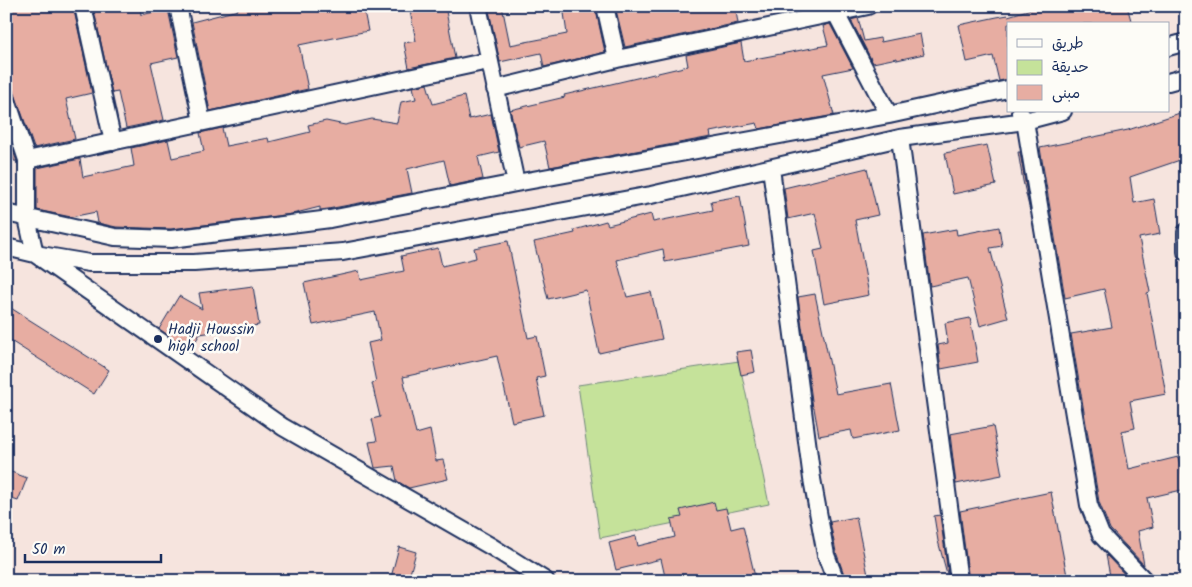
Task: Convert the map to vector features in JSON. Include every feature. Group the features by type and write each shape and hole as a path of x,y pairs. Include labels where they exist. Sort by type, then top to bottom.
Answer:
{"street":[{"path":"83,6 113,142"},
{"path":"178,6 202,122"},
{"path":"478,6 488,61 516,183"},
{"path":"605,6 617,59"},
{"path":"495,89 833,9 868,6"},
{"path":"833,9 889,115"},
{"path":"1170,46 1186,42"},
{"path":"27,160 488,61"},
{"path":"1170,81 1186,77"},
{"path":"6,213 116,237 171,239 330,219 1007,92"},
{"path":"6,96 27,160 27,218 35,254 283,427 492,546 546,581"},
{"path":"6,247 89,263 194,264 343,252 651,195 900,138 1055,112"},
{"path":"1022,116 1089,505 1101,535 1145,581"},
{"path":"900,138 959,581"},
{"path":"771,168 812,479 826,555 836,581"},
{"path":"1186,232 1186,252"}],"green space":[{"path":"739,361 769,504 600,538 578,385"}],"building":[{"path":"6,6 73,6 92,93 66,99 75,139 34,148 15,94 12,89 6,87"},
{"path":"93,6 140,6 141,15 168,9 178,57 151,63 164,120 126,128 118,92 112,93"},
{"path":"237,6 363,6 368,31 299,45 308,89 210,111 192,22 238,10"},
{"path":"409,6 445,6 455,58 409,68 404,43 416,41"},
{"path":"488,6 502,6 510,45 567,34 563,6 595,6 605,52 544,67 541,53 500,62"},
{"path":"615,6 735,6 738,23 625,47"},
{"path":"1041,6 1127,6 1131,22 1007,22 1007,79 999,81 993,56 967,62 959,25 1008,16"},
{"path":"858,18 864,41 880,38 881,42 920,34 924,54 873,63 851,20"},
{"path":"830,24 853,68 823,74 834,115 759,129 757,123 710,132 711,137 550,167 544,141 519,147 510,110 565,97 564,95 688,66 686,55 741,43 744,61 828,45 823,26"},
{"path":"427,84 433,104 464,96 469,119 491,114 499,152 478,157 483,179 450,186 444,160 407,169 412,193 328,209 320,210 320,207 292,214 171,229 116,227 98,223 96,212 71,217 37,210 37,168 80,159 83,177 134,166 131,148 168,140 172,158 204,151 200,133 222,128 226,146 268,138 269,142 310,132 308,125 326,121 345,125 372,119 397,123 401,102 416,99 413,87"},
{"path":"1186,111 1186,158 1130,177 1134,203 1154,199 1160,234 1139,238 1150,292 1147,293 1166,394 1130,401 1135,428 1122,431 1129,469 1178,457 1186,489 1147,498 1153,527 1138,531 1144,565 1110,529 1099,502 1071,334 1112,327 1104,289 1065,298 1040,148 1128,130"},
{"path":"6,129 17,164 14,161 11,146 6,147"},
{"path":"987,145 996,185 953,194 945,153"},
{"path":"1018,152 1020,152 1030,211 1023,181"},
{"path":"867,168 878,215 855,220 869,295 824,304 814,251 823,249 815,213 788,219 784,188"},
{"path":"740,196 749,246 665,262 663,249 617,260 627,297 651,292 662,339 599,353 586,290 548,299 534,242 575,233 574,230 606,221 608,225 651,214 653,222 713,210 711,201"},
{"path":"999,227 1002,246 990,248 1008,318 980,326 968,278 930,286 923,235 956,229 957,235"},
{"path":"508,241 528,338 537,336 545,376 536,378 544,415 512,422 497,356 403,377 416,434 430,430 436,461 443,460 448,479 409,488 397,481 394,466 375,468 369,442 377,441 372,419 380,417 372,383 376,382 368,343 381,340 375,312 313,325 304,283 359,271 361,280 404,271 401,256 438,248 442,266 476,258 474,248"},
{"path":"253,286 259,325 200,334 190,350 159,329 179,296 202,309 199,293"},
{"path":"815,294 836,394 891,384 900,430 853,439 851,430 819,436 813,408 798,297"},
{"path":"6,305 109,370 94,394 6,338"},
{"path":"970,318 978,362 941,369 938,345 948,343 945,323"},
{"path":"751,350 755,372 741,375 736,352"},
{"path":"993,426 1002,475 956,484 950,434"},
{"path":"6,470 27,478 18,501 6,497"},
{"path":"1051,492 1068,581 969,581 960,511"},
{"path":"714,502 716,510 726,508 731,529 743,526 756,581 666,581 661,559 616,570 609,543 636,536 638,546 675,537 671,519 682,517 680,510"},
{"path":"940,515 949,581 938,541 934,516"},
{"path":"856,517 868,575 846,580 836,552 830,522"},
{"path":"399,547 416,552 408,581 390,581"},
{"path":"1106,555 1131,581 1111,581"}],"place":[{"name":"Hadji Houssin high school","path":"158,339"}]}
